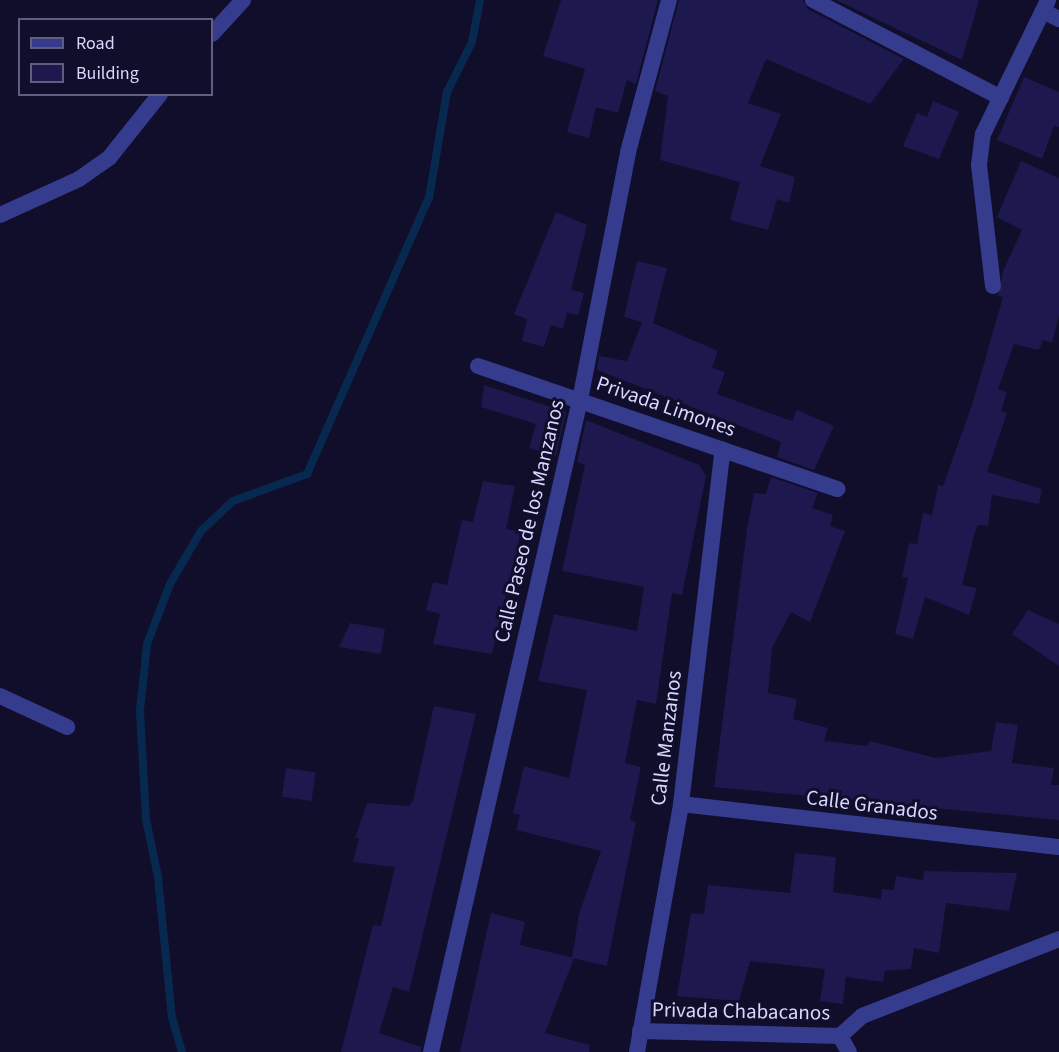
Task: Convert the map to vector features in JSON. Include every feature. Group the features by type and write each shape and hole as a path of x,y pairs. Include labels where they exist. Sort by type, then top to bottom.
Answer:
{"street":[{"path":"213,33 243,0"},
{"name":"Calle Paseo de los Manzanos","path":"431,1052 580,400 628,152 669,0"},
{"path":"813,0 1001,98"},
{"path":"993,286 979,165 983,134 1046,6 1059,19"},
{"path":"0,215 79,179 109,158 158,96"},
{"name":"Privada Limones","path":"478,366 838,489"},
{"name":"Calle Manzanos","path":"637,1052 681,804 723,449"},
{"path":"0,696 67,727"},
{"name":"Calle Granados","path":"681,804 1059,847"},
{"path":"849,1052 840,1036 862,1016 1059,939"},
{"name":"Privada Chabacanos","path":"640,1031 840,1036"}],"building":[{"path":"561,0 658,0 636,84 627,80 618,113 596,107 589,138 567,132 585,69 543,56"},
{"path":"679,0 803,0 808,9 904,59 870,104 766,59 748,103 781,114 760,166 795,177 789,203 777,199 768,230 730,220 740,182 660,160 668,96 655,91"},
{"path":"836,0 979,0 962,60"},
{"path":"1024,77 1059,92 1059,127 1054,126 1042,159 997,140"},
{"path":"933,101 959,112 939,159 903,146 917,113 927,117"},
{"path":"1021,161 1059,178 1059,316 1052,343 1043,340 1039,350 1014,344 998,389 1007,392 1001,411 1007,413 987,472 1042,489 1039,504 992,495 988,526 978,525 962,585 977,588 969,615 925,597 913,639 895,634 908,578 902,577 909,543 917,544 923,513 932,515 938,485 943,486 973,402 1003,297 998,296 1003,271 1022,230 997,217"},
{"path":"556,212 587,225 571,290 584,293 578,315 567,313 563,329 551,325 544,347 522,341 527,319 514,314"},
{"path":"637,261 667,268 653,323 718,351 712,368 725,372 717,394 792,421 797,410 834,426 814,470 777,457 781,442 597,370 599,356 627,361 642,322 624,317"},
{"path":"484,385 566,412 556,456 529,448 536,424 481,407"},
{"path":"586,420 699,465 706,476 682,595 672,593 656,704 637,700 625,763 641,767 630,820 636,822 607,966 572,958 579,914 601,851 516,830 520,815 513,813 524,766 569,778 587,690 538,681 554,614 637,631 644,587 562,571 585,465 577,462"},
{"path":"771,477 818,493 812,508 833,515 830,526 845,531 810,622 791,612 772,648 768,693 797,699 793,719 828,728 824,741 868,746 869,741 936,758 991,751 996,722 1018,725 1012,763 1054,768 1051,785 1059,785 1059,820 714,787 747,529 754,493 766,494"},
{"path":"483,481 515,486 506,529 521,532 492,654 433,644 440,614 426,610 433,582 447,585 462,520 473,522"},
{"path":"1028,610 1059,624 1059,666 1012,634"},
{"path":"350,623 385,629 381,654 339,647"},
{"path":"434,706 476,714 409,992 393,987 379,1033 421,1047 421,1052 341,1052 373,925 381,926 395,867 353,862 359,838 355,838 367,803 408,806 413,801"},
{"path":"286,768 316,772 312,801 282,797"},
{"path":"795,853 836,857 833,892 881,899 882,889 894,890 896,876 923,880 924,871 1017,873 1009,911 946,903 939,953 914,948 911,969 885,971 883,982 846,977 843,1004 820,1001 825,969 750,961 739,1001 677,996 691,913 704,914 708,885 790,893"},
{"path":"491,913 525,922 520,945 574,958 545,1033 590,1045 589,1052 460,1052"}],"waterway":[{"path":"182,1052 172,1018 158,877 146,819 140,710 147,644 170,584 201,531 233,501 307,474 429,198 447,92 472,42 480,0"}]}
